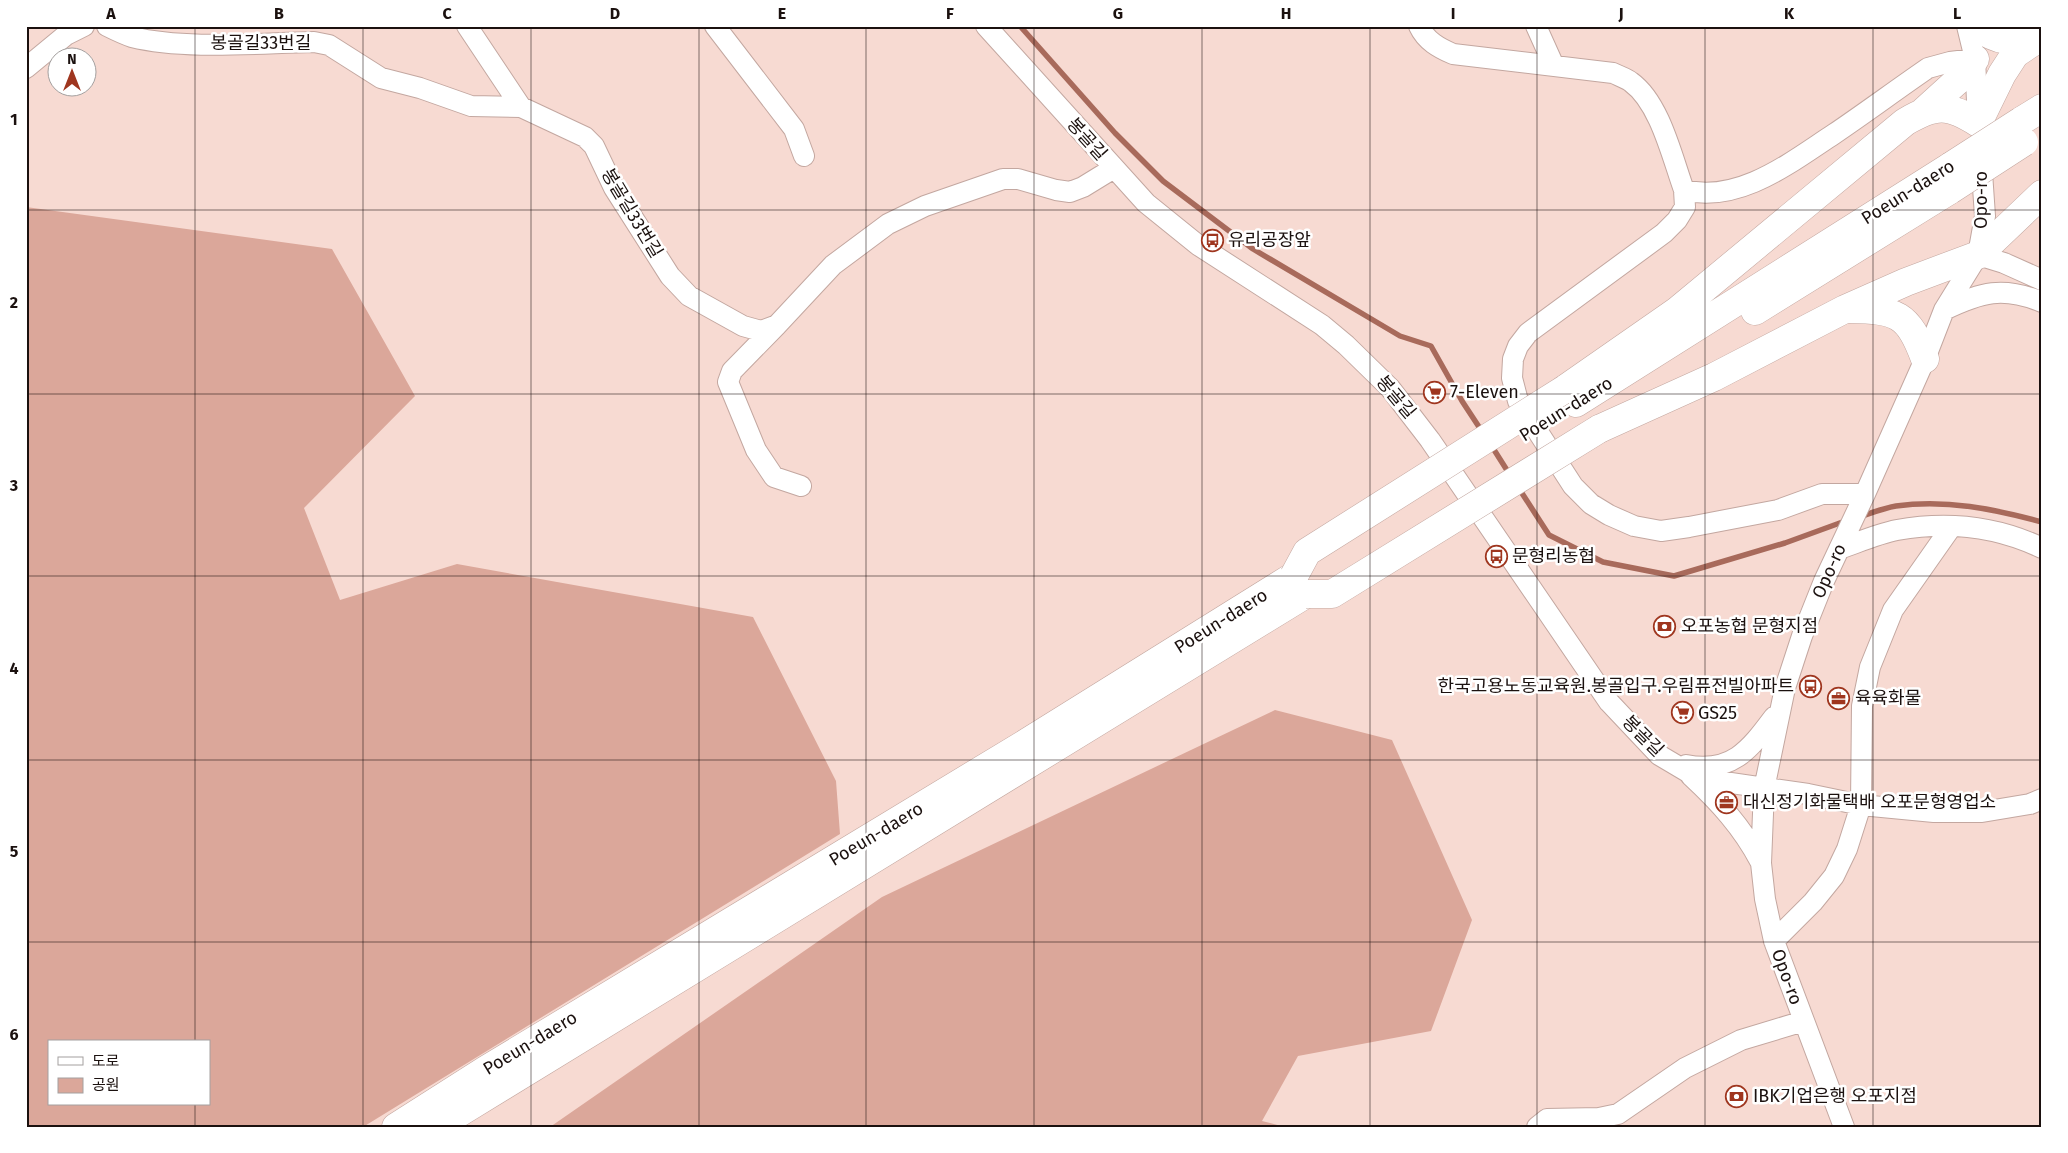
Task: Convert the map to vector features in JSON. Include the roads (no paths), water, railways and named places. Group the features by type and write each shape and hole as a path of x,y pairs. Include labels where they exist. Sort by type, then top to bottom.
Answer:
{"highway":[{"path":"1976,26 1987,34 2002,40 2018,40 2042,35"},
{"path":"1924,111 1942,107 1959,112 1978,123 1995,87 2015,54 2042,35"},
{"path":"1975,59 1956,82 1924,111 1906,122 1677,311 1582,409 1332,594 1300,585 1307,552 1582,409 1714,377 1845,309 1906,282 1978,256 2039,203"},
{"name":"Poeun-daero","path":"1582,409 2032,125"},
{"path":"1845,309 1878,310 1896,315 1912,328 1924,359"},
{"name":"Poeun-daero","path":"396,1127 484,1071 1026,743 1300,585"},
{"name":"Poeun-daero","path":"436,1127 1300,585"}],"street":[{"path":"26,68 66,35 84,26"},
{"name":"봉골길33번길","path":"107,26 130,36 156,41 196,44 314,42 328,45 381,78 420,88 471,106 520,107 584,137 594,146 614,188 670,276 689,296 743,326 761,331 777,325"},
{"path":"467,26 520,107"},
{"path":"715,26 794,129 804,156"},
{"name":"봉골길","path":"986,26 1146,204 1198,245 1322,325 1352,350 1390,388 1430,440 1609,702 1643,739 1678,766 1710,780 1808,794 1861,805 1934,812 1982,812 2030,804 2042,799"},
{"path":"1419,26 1423,34 1436,46 1453,54 1613,73 1631,82 1646,98 1657,116 1684,190 1685,206 1677,220 1664,233 1528,333 1518,346 1513,359 1512,378 1518,401 1573,486 1591,504 1609,515 1634,526 1661,531 1778,510 1822,494 1862,500"},
{"path":"1536,26 1554,66"},
{"name":"Opo-ro","path":"1844,1127 1774,941 1765,899 1761,863 1764,788 1779,711 1802,636 1944,310 1978,256 1985,216 1975,59 1967,26"},
{"path":"1684,190 1699,194 1720,192 1751,183 1781,169 1928,68 1950,62 1975,59"},
{"path":"1894,92 1911,88 1919,92 1924,101 1924,111"},
{"path":"801,486 774,477 756,450 728,382 732,371 833,265 888,224 925,206 1003,179 1018,179 1070,192 1083,187 1114,168"},
{"path":"1978,256 2004,263 2042,280"},
{"path":"1944,310 1967,299 1995,292 2022,294 2042,302"},
{"path":"1843,540 1933,526 1968,526 2005,533 2042,548"},
{"path":"1774,941 1813,902 1834,876 1847,850 1861,805 1862,706 1870,667 1892,610 1952,526"},
{"path":"1678,766 1725,764 1739,758 1751,748 1779,711"},
{"path":"1678,766 1726,809 1748,839 1761,863"},
{"path":"1537,1127 1547,1119 1599,1118 1618,1114 1685,1068 1741,1040 1804,1021"}],"waterway":[{"path":"1020,26 1115,133 1163,181 1253,249 1400,336 1431,346 1462,401 1483,433"},
{"path":"1491,445 1510,475"},
{"path":"1518,487 1549,535 1603,562 1674,576 1785,543 1848,520"},
{"path":"1859,517 1896,506 1933,504 1970,506 2042,522"}],"place":[{"name":"유리공장앞","path":"1212,240"},
{"name":"7-Eleven","path":"1434,392"},
{"name":"문형리농협","path":"1496,556"},
{"name":"오포농협 문형지점","path":"1665,626"},
{"name":"한국고용노동교육원.봉골입구.우림퓨전빌아파트","path":"1810,686"},
{"name":"육육화물","path":"1839,698"},
{"name":"GS25","path":"1682,713"},
{"name":"대신정기화물택배 오포문형영업소","path":"1727,802"},
{"name":"IBK기업은행 오포지점","path":"1737,1096"}]}
